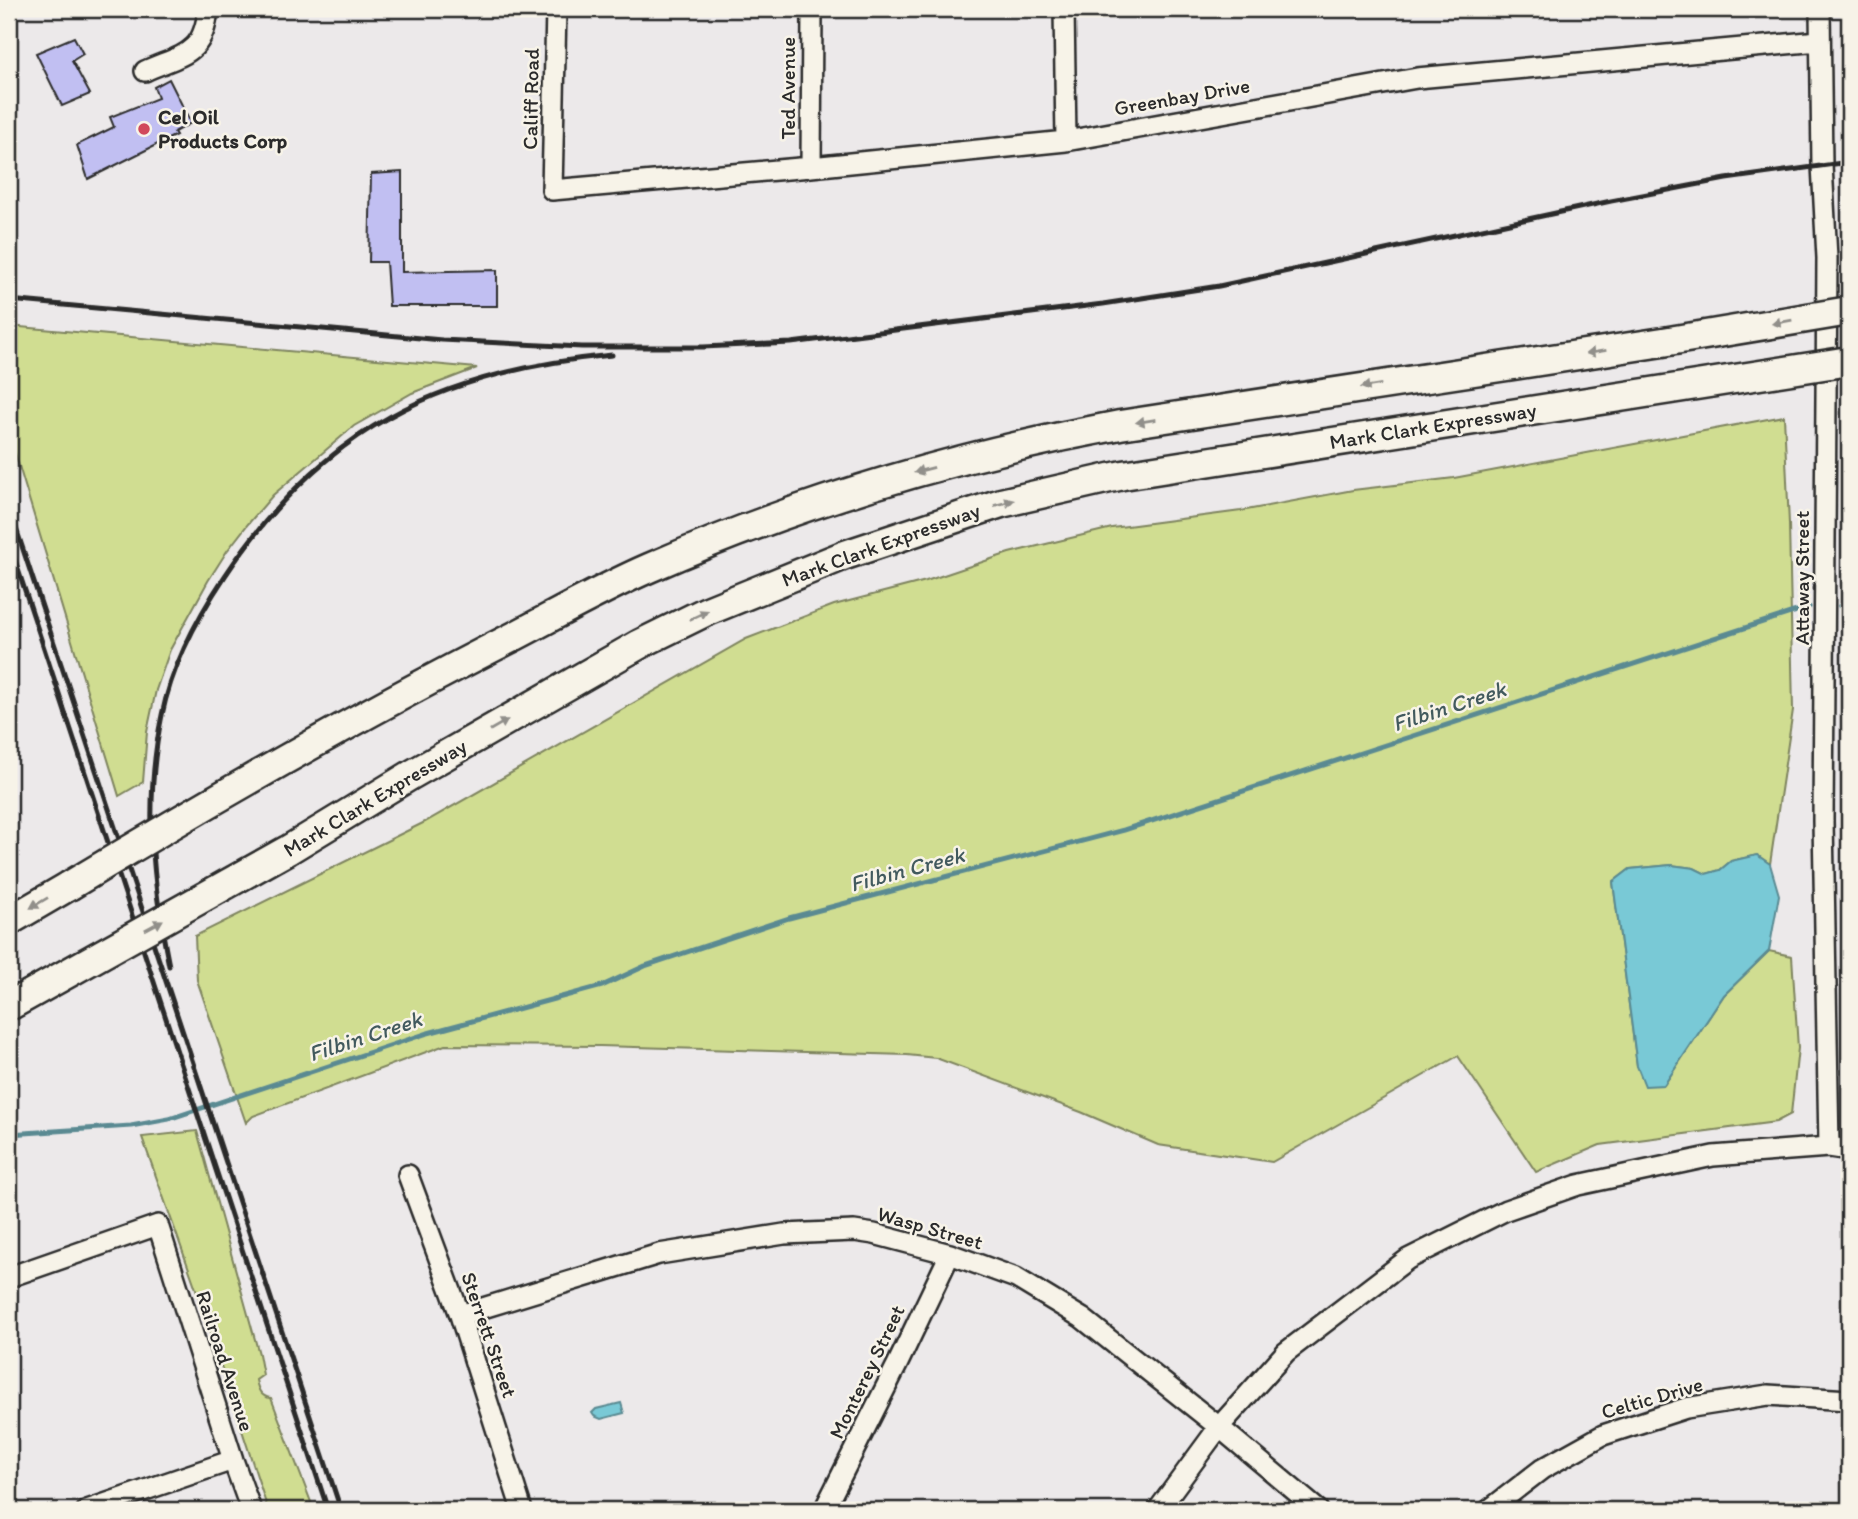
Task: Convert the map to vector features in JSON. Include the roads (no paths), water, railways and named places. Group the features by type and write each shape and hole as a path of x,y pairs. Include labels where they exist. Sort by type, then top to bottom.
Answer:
{"highway":[{"path":"9,921 239,784 441,673 585,598 727,536 846,493 915,472 1045,439 1120,425 1849,311"},
{"name":"Mark Clark Expressway","path":"9,1006 288,850 422,769 640,644 705,612 845,555 921,528 1000,503 1123,475 1849,361"},
{"path":"9,1017 106,953"}],"street":[{"name":"Califf Road","path":"552,190 556,9"},
{"name":"Ted Avenue","path":"811,167 812,9"},
{"path":"1064,9 1066,141"},
{"name":"Attaway Street","path":"1819,9 1827,258 1823,821 1829,1147"},
{"path":"145,71 195,48 202,40 208,10"},
{"name":"Greenbay Drive","path":"552,190 1066,141 1417,78 1819,41"},
{"path":"1158,1510 1219,1427 1286,1352 1408,1259 1506,1210 1578,1185 1713,1156 1829,1147 1849,1150"},
{"name":"Sterrett Street","path":"408,1175 460,1315 522,1510"},
{"name":"Railroad Avenue","path":"9,1277 158,1225 251,1510"},
{"name":"Wasp Street","path":"460,1315 659,1254 784,1234 854,1231 874,1234 950,1254 1016,1278 1082,1318 1318,1510"},
{"name":"Monterey Street","path":"824,1510 950,1254"},
{"name":"Celtic Drive","path":"1489,1510 1542,1469 1604,1435 1686,1408 1768,1395 1849,1400"},
{"path":"88,1510 233,1460"}],"water":[{"path":"1757,855 1770,864 1779,895 1769,951 1724,995 1664,1085 1645,1086 1637,1066 1613,882 1630,869 1671,865 1694,868 1706,874 1720,870 1731,861"},
{"path":"621,1403 624,1413 601,1419 592,1413 596,1409"}],"waterway":[{"name":"Filbin Creek","path":"1840,606 1849,602"},
{"name":"Filbin Creek","path":"9,1134 131,1126 169,1119 428,1033 602,986 645,966 789,918 1124,830 1809,607"}],"railway":[{"path":"9,300 442,340 582,347 703,347 791,343 1103,304 1219,286 1611,201 1726,179 1849,162"},
{"path":"169,966 158,903 152,841 156,747 166,696 179,660 195,625 225,576 262,525 302,482 345,446 390,416 440,393 493,376 550,363 612,355"},
{"path":"9,507 341,1510"},
{"path":"9,542 328,1510"}],"place":[{"name":"Cel Oil Products Corp","path":"144,129"}]}
